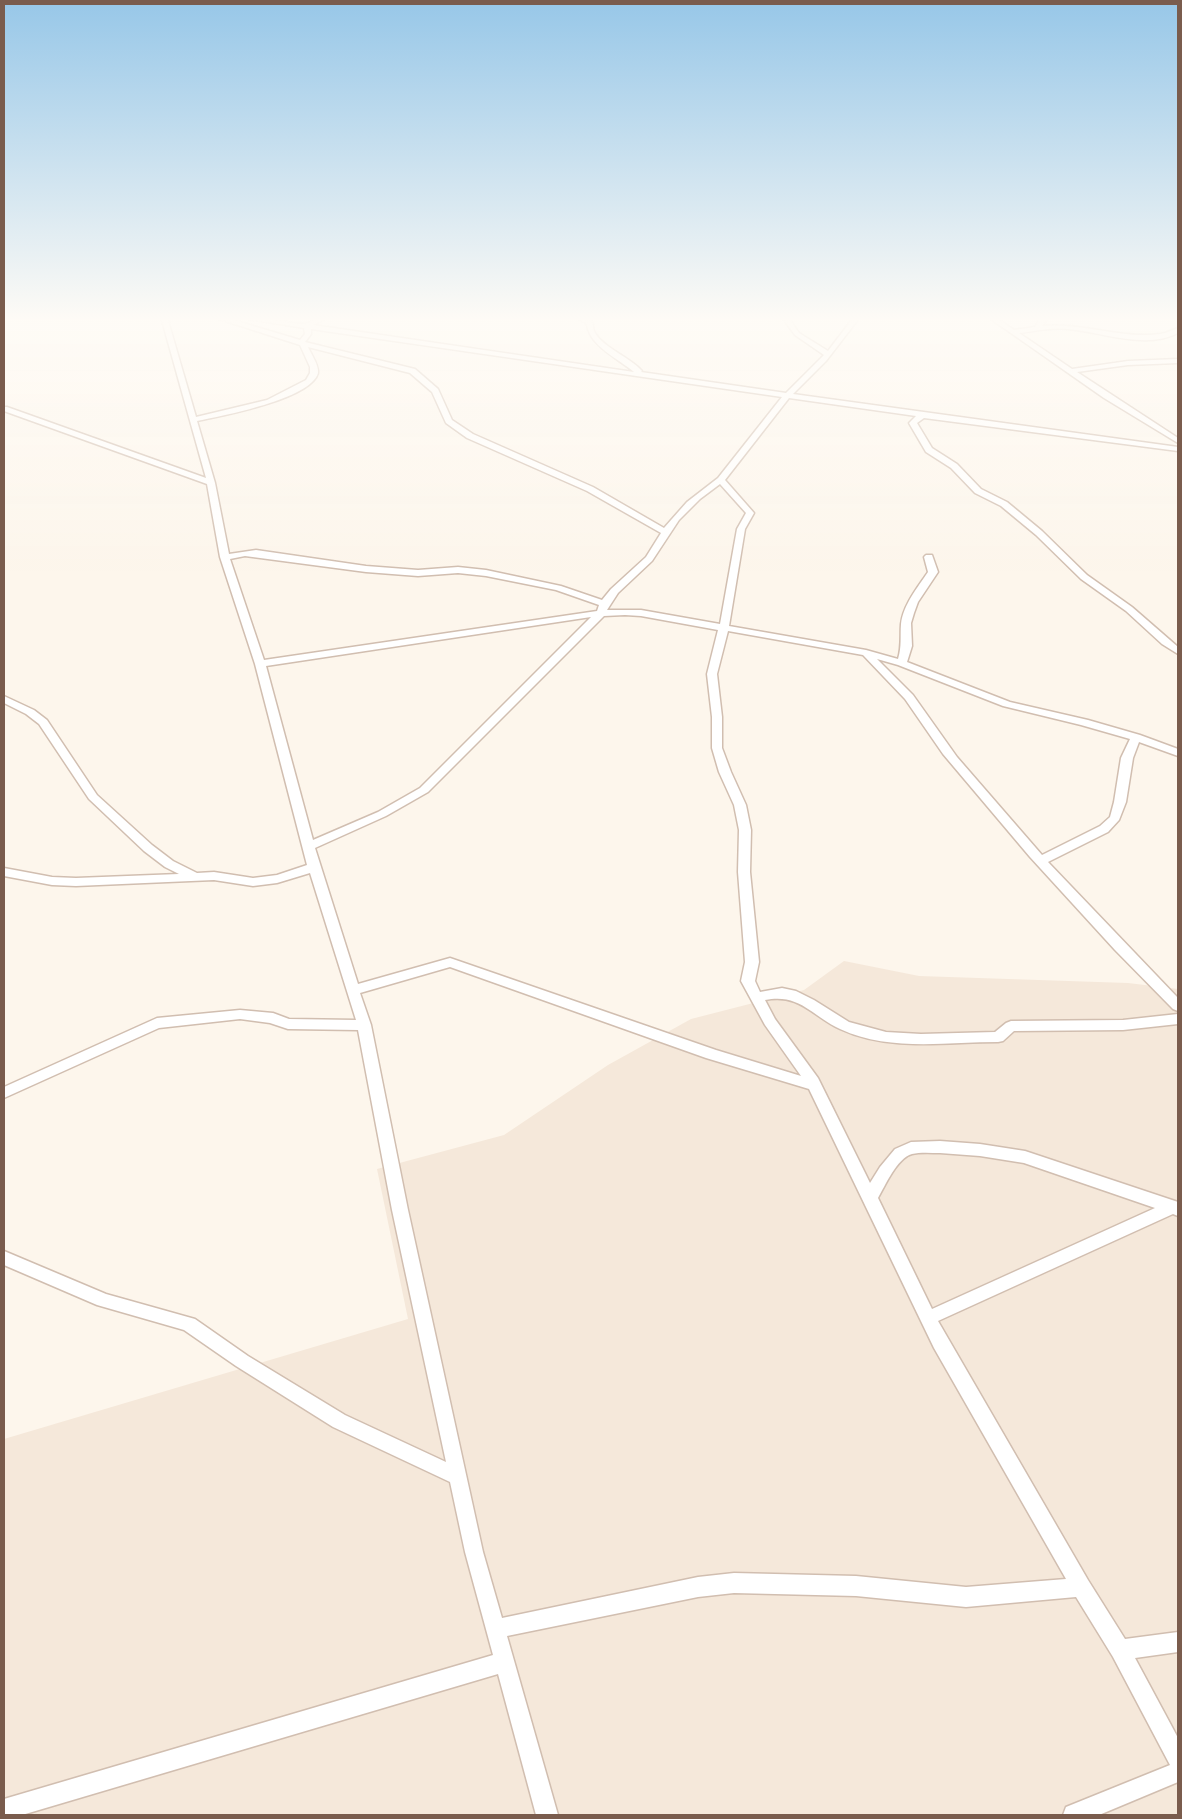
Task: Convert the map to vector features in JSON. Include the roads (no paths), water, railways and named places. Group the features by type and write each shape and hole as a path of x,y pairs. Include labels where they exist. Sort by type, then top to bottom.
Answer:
{"street":[{"path":"188,402 211,483 225,558 260,664 314,867 364,1025 400,1210 474,1552 547,1815"},
{"path":"193,420 270,402"},
{"path":"440,402 449,421 470,436 590,489 666,532"},
{"path":"308,846 382,814 424,790 648,560 666,532 708,488 721,480 782,402"},
{"path":"835,402 1178,449"},
{"path":"1119,402 1178,440"},
{"path":"4,409 211,483"},
{"path":"922,415 913,423 929,450 954,466 978,491 1004,504 1039,533 1084,577 1129,609 1165,642 1178,651"},
{"path":"721,480 750,513 741,529 724,627 712,674 717,717 717,748 725,772 740,805 745,830 744,872 752,962 748,981 770,1022 814,1085 898,1252 928,1318 1081,1587 1120,1650 1178,1759"},
{"path":"225,558 245,553 256,553 366,569 418,573 470,570 539,583 602,608 724,627 866,653 902,663 1007,704 1136,737 1178,753"},
{"path":"902,663 907,646 907,618 913,602 933,572 930,557"},
{"path":"260,664 602,608"},
{"path":"866,653 910,698 951,757 1079,904 1178,1006"},
{"path":"4,699 30,712 43,722 93,797 148,848 169,864 195,876"},
{"path":"1042,861 1059,850 1104,830 1115,818 1120,802 1127,758 1136,737"},
{"path":"4,872 52,881 76,882 214,876 230,881 258,883 289,878 314,867"},
{"path":"353,990 450,962 711,1054 814,1085"},
{"path":"756,997 782,993 806,1000 832,1020 853,1030 894,1038 990,1038 998,1036 1011,1026 1123,1025 1178,1020"},
{"path":"4,1093 157,1023 219,1015 255,1014 278,1019 288,1024 364,1025"},
{"path":"870,1198 885,1171 900,1153 911,1148 940,1147 980,1150 1026,1157 1176,1209"},
{"path":"928,1318 1176,1209"},
{"path":"4,1258 103,1300 188,1324 242,1361 339,1421 458,1476"},
{"path":"496,1629 698,1587 734,1583 856,1586 966,1597 1081,1587"},
{"path":"1120,1650 1178,1642"},
{"path":"4,1810 504,1662"},
{"path":"1074,1815 1178,1772"}]}
